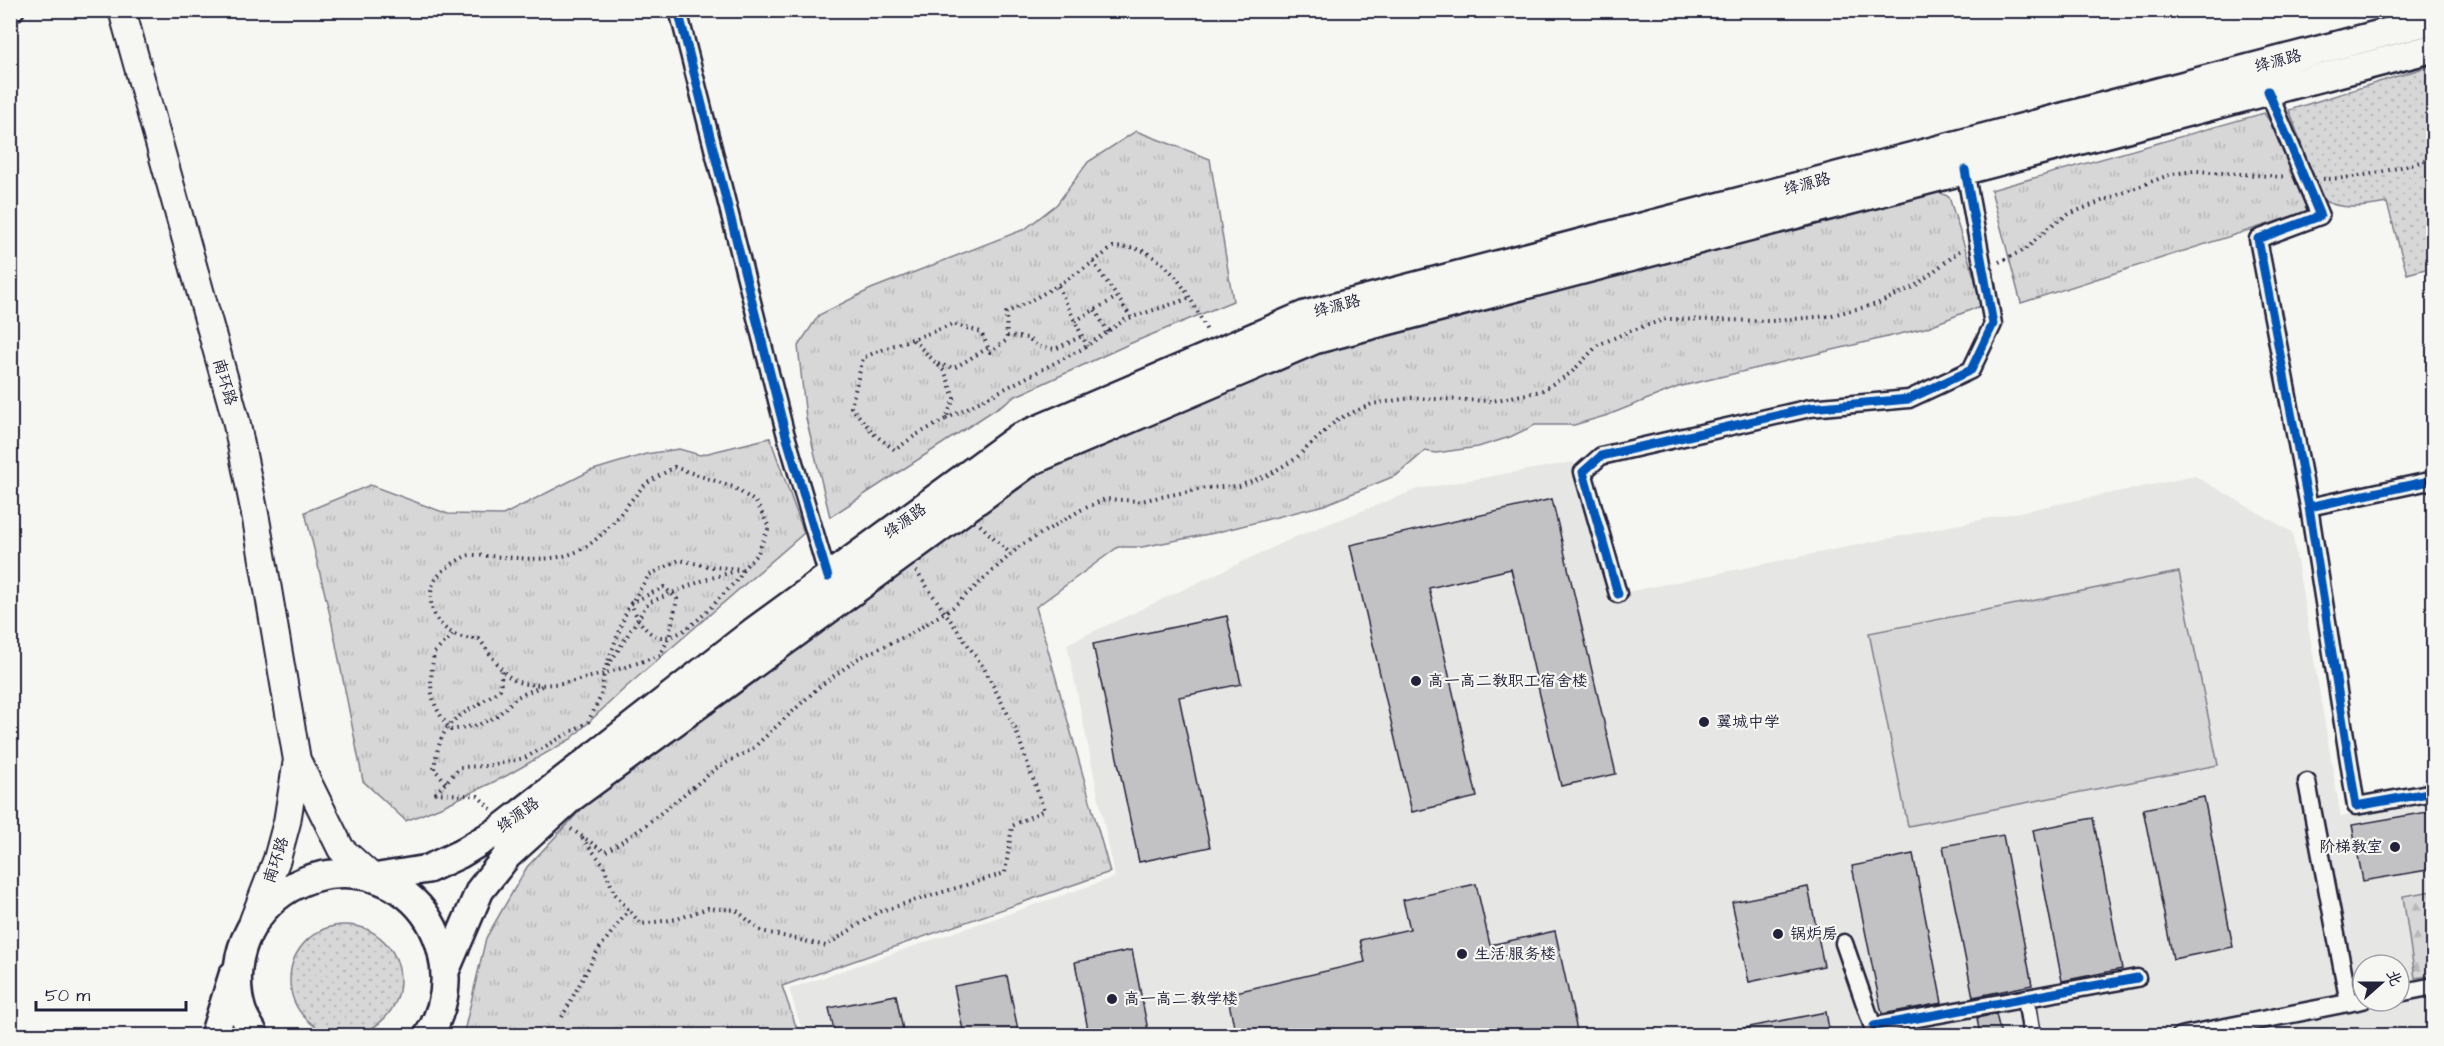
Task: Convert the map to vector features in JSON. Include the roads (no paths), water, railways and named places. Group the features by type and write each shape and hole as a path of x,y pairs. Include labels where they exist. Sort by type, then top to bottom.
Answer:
{"highway":[{"name":"绛源路","path":"373,878 428,869 460,854 507,824 753,632 1018,438 1305,315 2433,20"},
{"name":"绛源路","path":"446,969 480,890 507,856 572,797 1031,461 1314,340 2433,48"},
{"path":"214,1035 241,950 253,922 273,899 297,883 325,874 355,874 391,885 420,909 439,941 446,969 444,997 435,1024 428,1035"},
{"path":"241,950 237,981 242,1011 255,1035"}],"main road":[{"name":"南环路","path":"122,10 236,420 256,519 297,760 341,849 373,878"},
{"name":"南环路","path":"253,922 274,868 287,822 297,760"}],"street":[{"path":"678,10 785,432 828,577"},
{"path":"2268,91 2320,216 2258,239 2309,507 2356,806 2433,792"},
{"path":"1618,594 1583,472 1601,456 1810,408 1909,399 1971,370 1993,324 1965,170"},
{"path":"2309,507 2433,480"},
{"path":"2307,782 2351,980"},
{"path":"1845,943 1875,1031 2026,998 2137,978"},
{"path":"2411,991 2433,986"},
{"path":"2026,998 2032,1035"},
{"path":"2180,1035 2351,1003"}],"place":[{"name":"高一高二教职工宿舍楼","path":"1416,681"},
{"name":"翼城中学","path":"1704,722"},
{"name":"阶梯教室","path":"2395,847"},
{"name":"锅炉房","path":"1778,934"},
{"name":"生活·服务楼","path":"1462,954"},
{"name":"高一高二·教学楼","path":"1112,999"}]}
